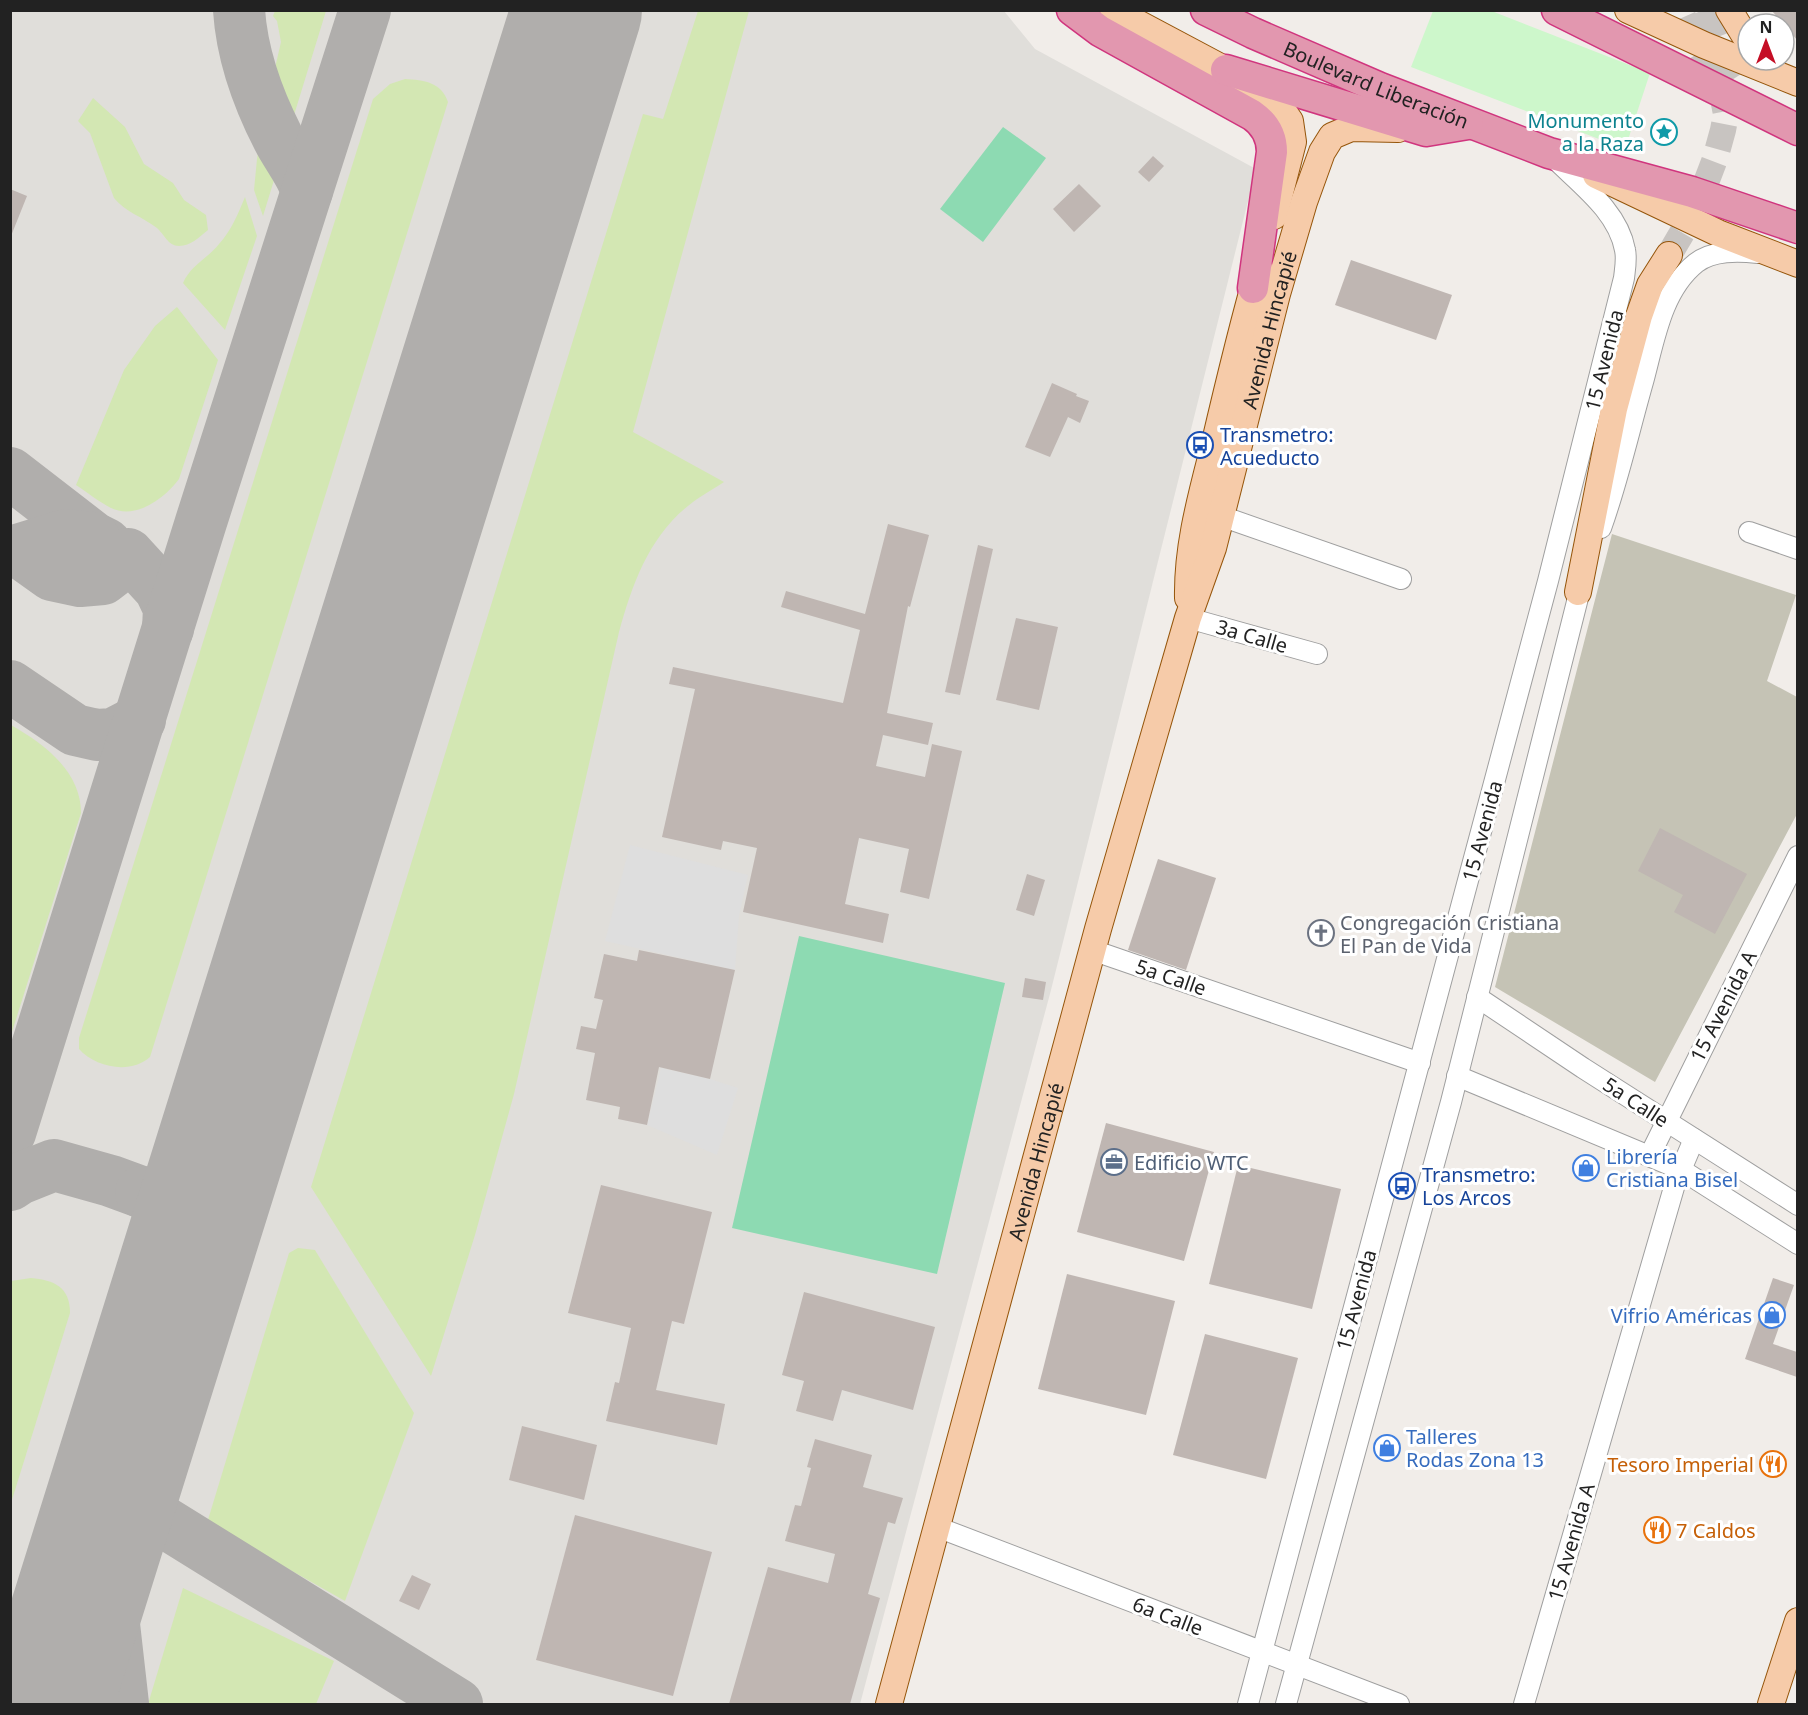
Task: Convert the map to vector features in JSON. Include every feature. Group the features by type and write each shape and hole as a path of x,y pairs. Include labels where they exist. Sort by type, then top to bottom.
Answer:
{"highway":[{"path":"1072,10 1100,31 1252,115 1264,126 1270,136 1272,152 1253,288"},
{"name":"Boulevard Liberación","path":"1206,10 1380,88 1549,153 1692,192 1797,228"},
{"path":"1557,10 1797,130"},
{"path":"1226,70 1426,131 1472,124"},
{"path":"1738,76 1750,89 1797,111"}],"main road":[{"name":"Avenida Hincapié","path":"1113,10 1226,70 1275,102 1286,115 1293,135 1292,150 1253,288 1192,536 1187,570 1188,618"},
{"path":"1628,10 1665,19 1704,45 1736,56"},
{"path":"1778,72 1797,83"},
{"name":"Avenida Hincapié","path":"889,1704 1092,950 1188,618 1213,548 1291,243 1325,145 1337,133 1351,128 1426,131"},
{"name":"Boulevard Liberación","path":"1549,153 1718,233 1797,264"},
{"path":"1578,592 1614,409 1639,316 1650,285 1669,255"},
{"path":"1771,1704 1797,1621"}],"street":[{"name":"15 Avenida","path":"1248,1704 1548,581 1624,278 1626,252 1621,231 1608,213 1549,153"},
{"name":"15 Avenida","path":"1286,1704 1457,1076 1578,592 1603,522 1663,313 1672,292 1683,275 1697,262 1713,255 1735,251 1773,254"},
{"path":"1221,516 1401,579"},
{"path":"1749,532 1797,549"},
{"name":"3a Calle","path":"1188,618 1317,654"},
{"name":"15 Avenida A","path":"1650,1155 1797,856"},
{"name":"5a Calle","path":"1092,950 1420,1063"},
{"name":"5a Calle","path":"1477,997 1797,1205"},
{"name":"5a Calle","path":"1457,1076 1680,1169 1797,1244"},
{"name":"15 Avenida A","path":"1524,1704 1680,1169 1694,1139"},
{"name":"6a Calle","path":"937,1527 1400,1704"}],"shaded area":[{"path":"11,11 1004,11 1035,49 1256,169 1051,990 860,1704 11,1704"},
{"path":"1612,534 1796,595 1767,681 1797,697 1797,814 1655,1082 1495,987"},
{"path":"630,845 748,875 739,916 735,970 605,941"},
{"path":"661,1068 738,1088 717,1155 647,1125"}],"green space":[{"path":"1489,10 1650,73 1625,149 1411,67 1433,11"},
{"path":"275,11 326,11 263,216 254,190 265,111 281,42 277,21 273,16"},
{"path":"698,11 749,11 633,432 724,482 693,502 665,529 645,560 630,595 619,632 514,1094 475,1235 431,1376 311,1187 643,114 663,119"},
{"path":"405,79 431,83 441,90 448,102 150,1057 133,1066 103,1064 79,1049 79,1038 373,99 390,84"},
{"path":"93,98 125,127 144,164 173,183 184,200 206,215 208,230 191,243 183,246 172,244 157,228 123,207 114,198 90,133 78,121"},
{"path":"1003,127 1046,158 983,242 940,209"},
{"path":"245,197 257,236 225,330 183,283 190,272 223,239 234,222"},
{"path":"177,307 218,360 179,479 158,500 140,509 121,511 111,508 76,485 124,370 155,326"},
{"path":"11,725 48,750 68,772 75,784 81,813 11,1035"},
{"path":"799,936 1005,983 937,1274 732,1228"},
{"path":"298,1248 315,1250 414,1413 345,1601 207,1523 289,1253"},
{"path":"31,1278 59,1286 67,1297 70,1313 11,1503 11,1281"},
{"path":"183,1588 334,1661 316,1704 148,1704"}],"building":[{"path":"1771,10 1797,10 1797,40 1796,12 1773,12"},
{"path":"1153,156 1164,166 1149,182 1138,172"},
{"path":"1079,184 1101,206 1074,232 1053,209"},
{"path":"10,189 27,196 11,236 10,236"},
{"path":"1351,260 1452,295 1436,340 1335,305"},
{"path":"1052,383 1089,401 1080,423 1068,417 1050,457 1025,447"},
{"path":"888,524 929,535 910,607 908,606 887,713 933,723 928,745 883,735 876,766 925,777 932,744 962,751 929,899 900,892 909,849 859,838 845,904 889,914 883,943 743,912 757,848 723,841 721,850 662,837 695,689 669,684 673,667 843,703 860,630 781,607 786,591 865,614"},
{"path":"978,545 993,549 960,695 945,692"},
{"path":"1016,618 1058,627 1039,710 996,700"},
{"path":"1660,828 1747,874 1715,934 1674,912 1683,895 1638,871"},
{"path":"1158,859 1216,878 1186,970 1128,950"},
{"path":"1027,874 1045,880 1034,916 1016,910"},
{"path":"639,950 735,970 710,1079 659,1067 647,1125 618,1119 620,1107 586,1100 595,1053 576,1049 581,1026 596,1029 603,1000 594,998 604,954 637,961"},
{"path":"1025,978 1046,982 1043,1000 1022,997"},
{"path":"1106,1123 1214,1152 1184,1261 1077,1232"},
{"path":"1238,1165 1341,1189 1312,1309 1209,1284"},
{"path":"601,1185 712,1212 684,1324 672,1321 656,1390 725,1404 717,1445 606,1421 615,1382 619,1383 631,1328 568,1313"},
{"path":"1067,1274 1175,1301 1146,1415 1038,1389"},
{"name":"Vifrio Américas","path":"1773,1278 1794,1285 1773,1344 1797,1352 1797,1377 1745,1359"},
{"path":"804,1292 935,1327 913,1410 842,1390 833,1421 796,1411 804,1381 782,1375"},
{"path":"1205,1334 1298,1358 1266,1479 1173,1455"},
{"path":"522,1426 597,1445 584,1500 509,1480"},
{"path":"815,1439 872,1455 863,1487 903,1498 895,1524 888,1522 868,1594 880,1598 850,1704 729,1704 768,1567 828,1583 835,1554 785,1541 795,1505 801,1506 811,1468 807,1467"},
{"path":"575,1515 712,1552 673,1696 536,1660"},
{"path":"412,1575 431,1584 419,1610 399,1601"}],"taxiway":[{"path":"239,10 247,60 264,108 307,191"},
{"path":"10,1133 201,522 365,10"},
{"path":"556,10 567,44"},
{"path":"10,473 94,538 106,544"},
{"path":"94,538 66,535 17,550 52,575 80,581 103,579 116,569 128,554 160,589 169,608 168,629"},
{"path":"10,686 75,730 97,735 113,734 140,720"},
{"path":"10,1185 54,1165 111,1181 168,1205 183,1218 193,1238"},
{"path":"141,1192 185,1193 210,1185"},
{"path":"114,1491 457,1704"},
{"path":"103,1527 123,1704"}],"runway":[{"path":"47,1704 577,10"}],"tunnel":[{"path":"1669,255 1696,209 1715,159 1726,114 1721,88 1695,44 1680,10"},
{"path":"1704,10 1717,44 1738,76"}],"place":[{"name":"Monumento a la Raza","path":"1664,132"},
{"name":"Transmetro: Acueducto","path":"1200,445"},
{"name":"Congregación Cristiana El Pan de Vida","path":"1321,933"},
{"name":"Edificio WTC","path":"1114,1162"},
{"name":"Librería Cristiana Bisel","path":"1586,1168"},
{"name":"Transmetro: Los Arcos","path":"1402,1186"},
{"name":"Vifrio Américas","path":"1772,1315"},
{"name":"Talleres Rodas Zona 13","path":"1387,1448"},
{"name":"Tesoro Imperial","path":"1773,1464"},
{"name":"7 Caldos","path":"1657,1530"}]}
